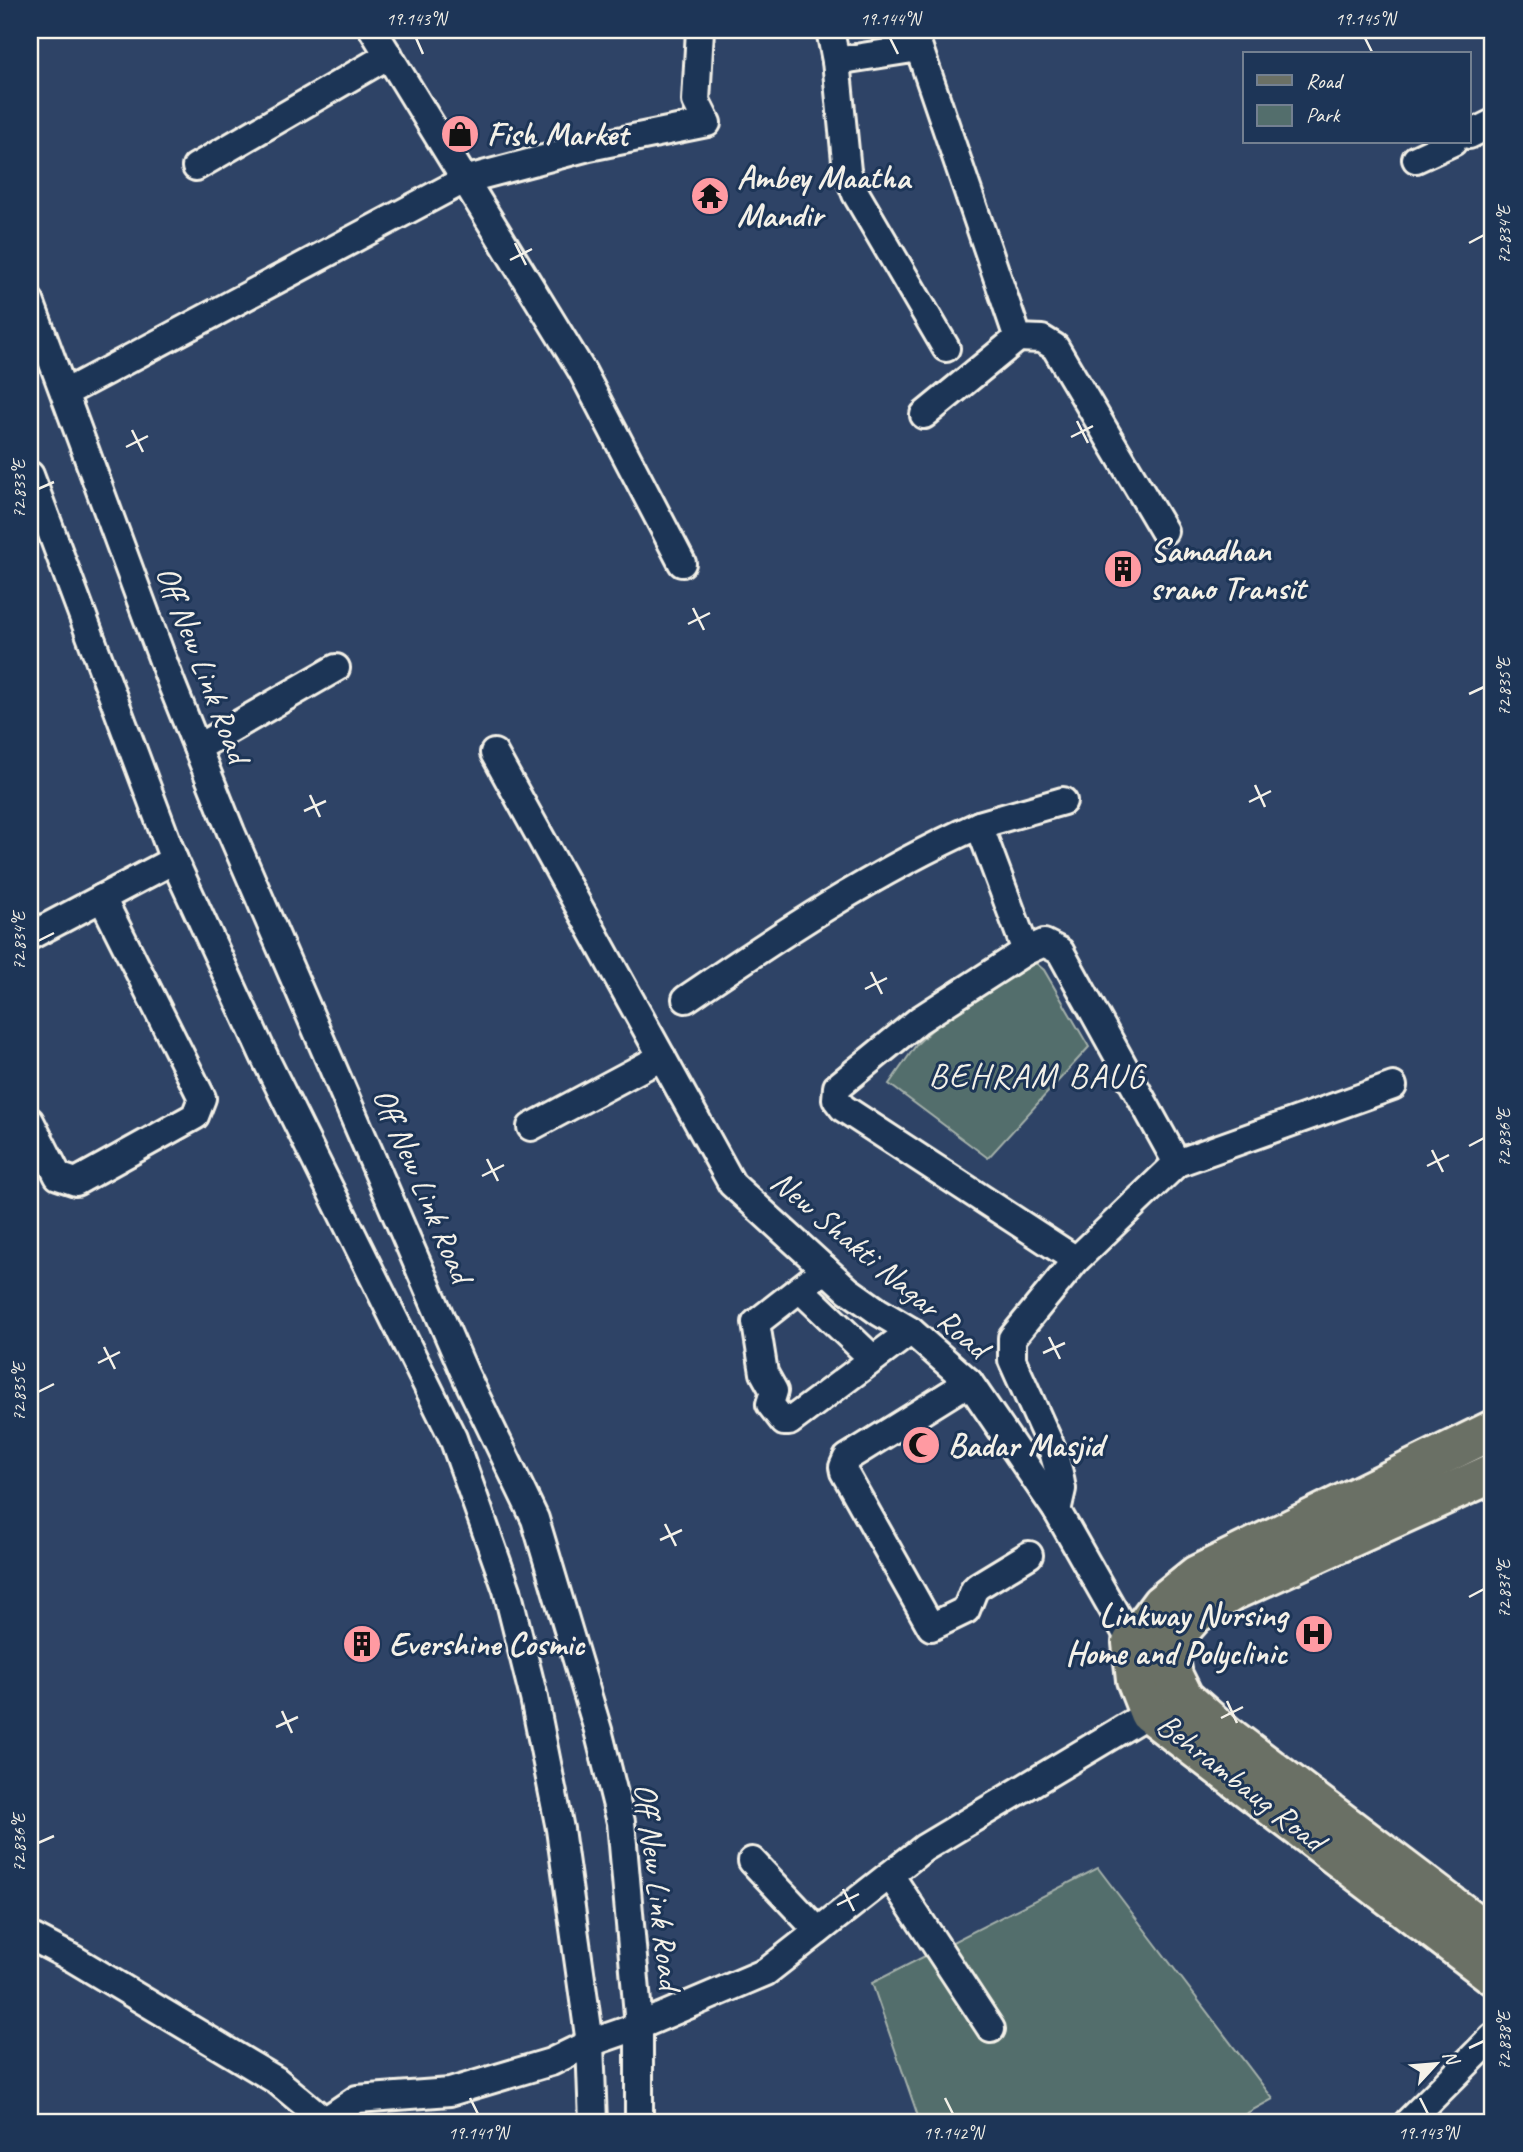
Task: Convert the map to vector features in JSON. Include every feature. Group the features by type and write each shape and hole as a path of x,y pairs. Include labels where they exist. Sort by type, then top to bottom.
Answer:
{"main road":[{"path":"1132,1643 1161,1604 1197,1575 1493,1430"},
{"path":"1169,1652 1178,1632 1195,1614 1233,1591 1493,1473"},
{"name":"Behrambaug Road","path":"1132,1643 1136,1680 1149,1713 1493,1975"},
{"name":"Behrambaug Road","path":"1169,1652 1173,1676 1184,1698 1225,1734 1493,1937"}],"street":[{"path":"373,30 582,371 682,563"},
{"path":"65,393 464,180 589,147 707,123 696,101 700,30"},
{"path":"830,30 836,61 847,171 851,183 946,348"},
{"path":"836,61 919,48 1018,338"},
{"path":"196,167 388,55"},
{"path":"1470,134 1493,123"},
{"path":"1416,159 1450,144"},
{"name":"Off New Link Road","path":"30,301 91,471 197,748 465,1374 535,1519 598,1730 621,1822 639,2026 639,2122"},
{"path":"924,415 1018,338 1042,340 1055,347 1164,531"},
{"path":"33,493 174,859 265,1058 453,1438 507,1590 534,1698 560,1829 590,2043 593,2122"},
{"path":"197,748 336,668"},
{"name":"New Shakti Nagar Road","path":"494,753 732,1184 825,1269 879,1312 911,1331 969,1382 1057,1511 1132,1643"},
{"path":"686,999 841,897 929,847 978,825 1063,801"},
{"path":"978,825 1026,951"},
{"path":"30,936 174,859"},
{"path":"30,1121 58,1176 76,1182 195,1116 202,1098 102,898"},
{"path":"1076,1260 843,1108 836,1099 837,1087 919,1020 1026,951 1044,943 1060,951 1177,1163"},
{"path":"531,1127 662,1057"},
{"path":"1057,1511 1062,1489 1059,1473 1053,1451 1012,1360 1012,1338 1076,1260 1177,1163 1393,1086"},
{"path":"825,1269 756,1323 764,1373 774,1391 770,1404 784,1422 789,1422 911,1331"},
{"path":"800,1289 873,1359"},
{"path":"969,1382 847,1458 842,1467 931,1627 966,1610 978,1586 1029,1555"},
{"path":"1132,1643 1169,1652"},
{"path":"30,1936 74,1959 276,2080 323,2121 357,2099 450,2092 551,2062 590,2043 639,2026 766,1972 924,1848 1149,1713"},
{"path":"751,1861 818,1931"},
{"path":"890,1875 991,2029"},
{"path":"1408,2122 1493,2037"}],"green space":[{"path":"1028,964 1037,964 1044,970 1089,1047 988,1158 889,1084 917,1044 966,997"},
{"path":"1098,1868 1273,2099 1231,2122 920,2122 872,1983"}],"place":[{"name":"Fish Market","path":"460,134"},
{"name":"Ambey Maatha Mandir","path":"710,196"},
{"name":"Samadhan srano Transit","path":"1123,569"},
{"name":"Badar Masjid","path":"921,1445"},
{"name":"Linkway Nursing Home and Polyclinic","path":"1314,1634"},
{"name":"Evershine Cosmic","path":"362,1644"}],"district":[{"name":"BEHRAM BAUG","path":"1037,1075"}]}
